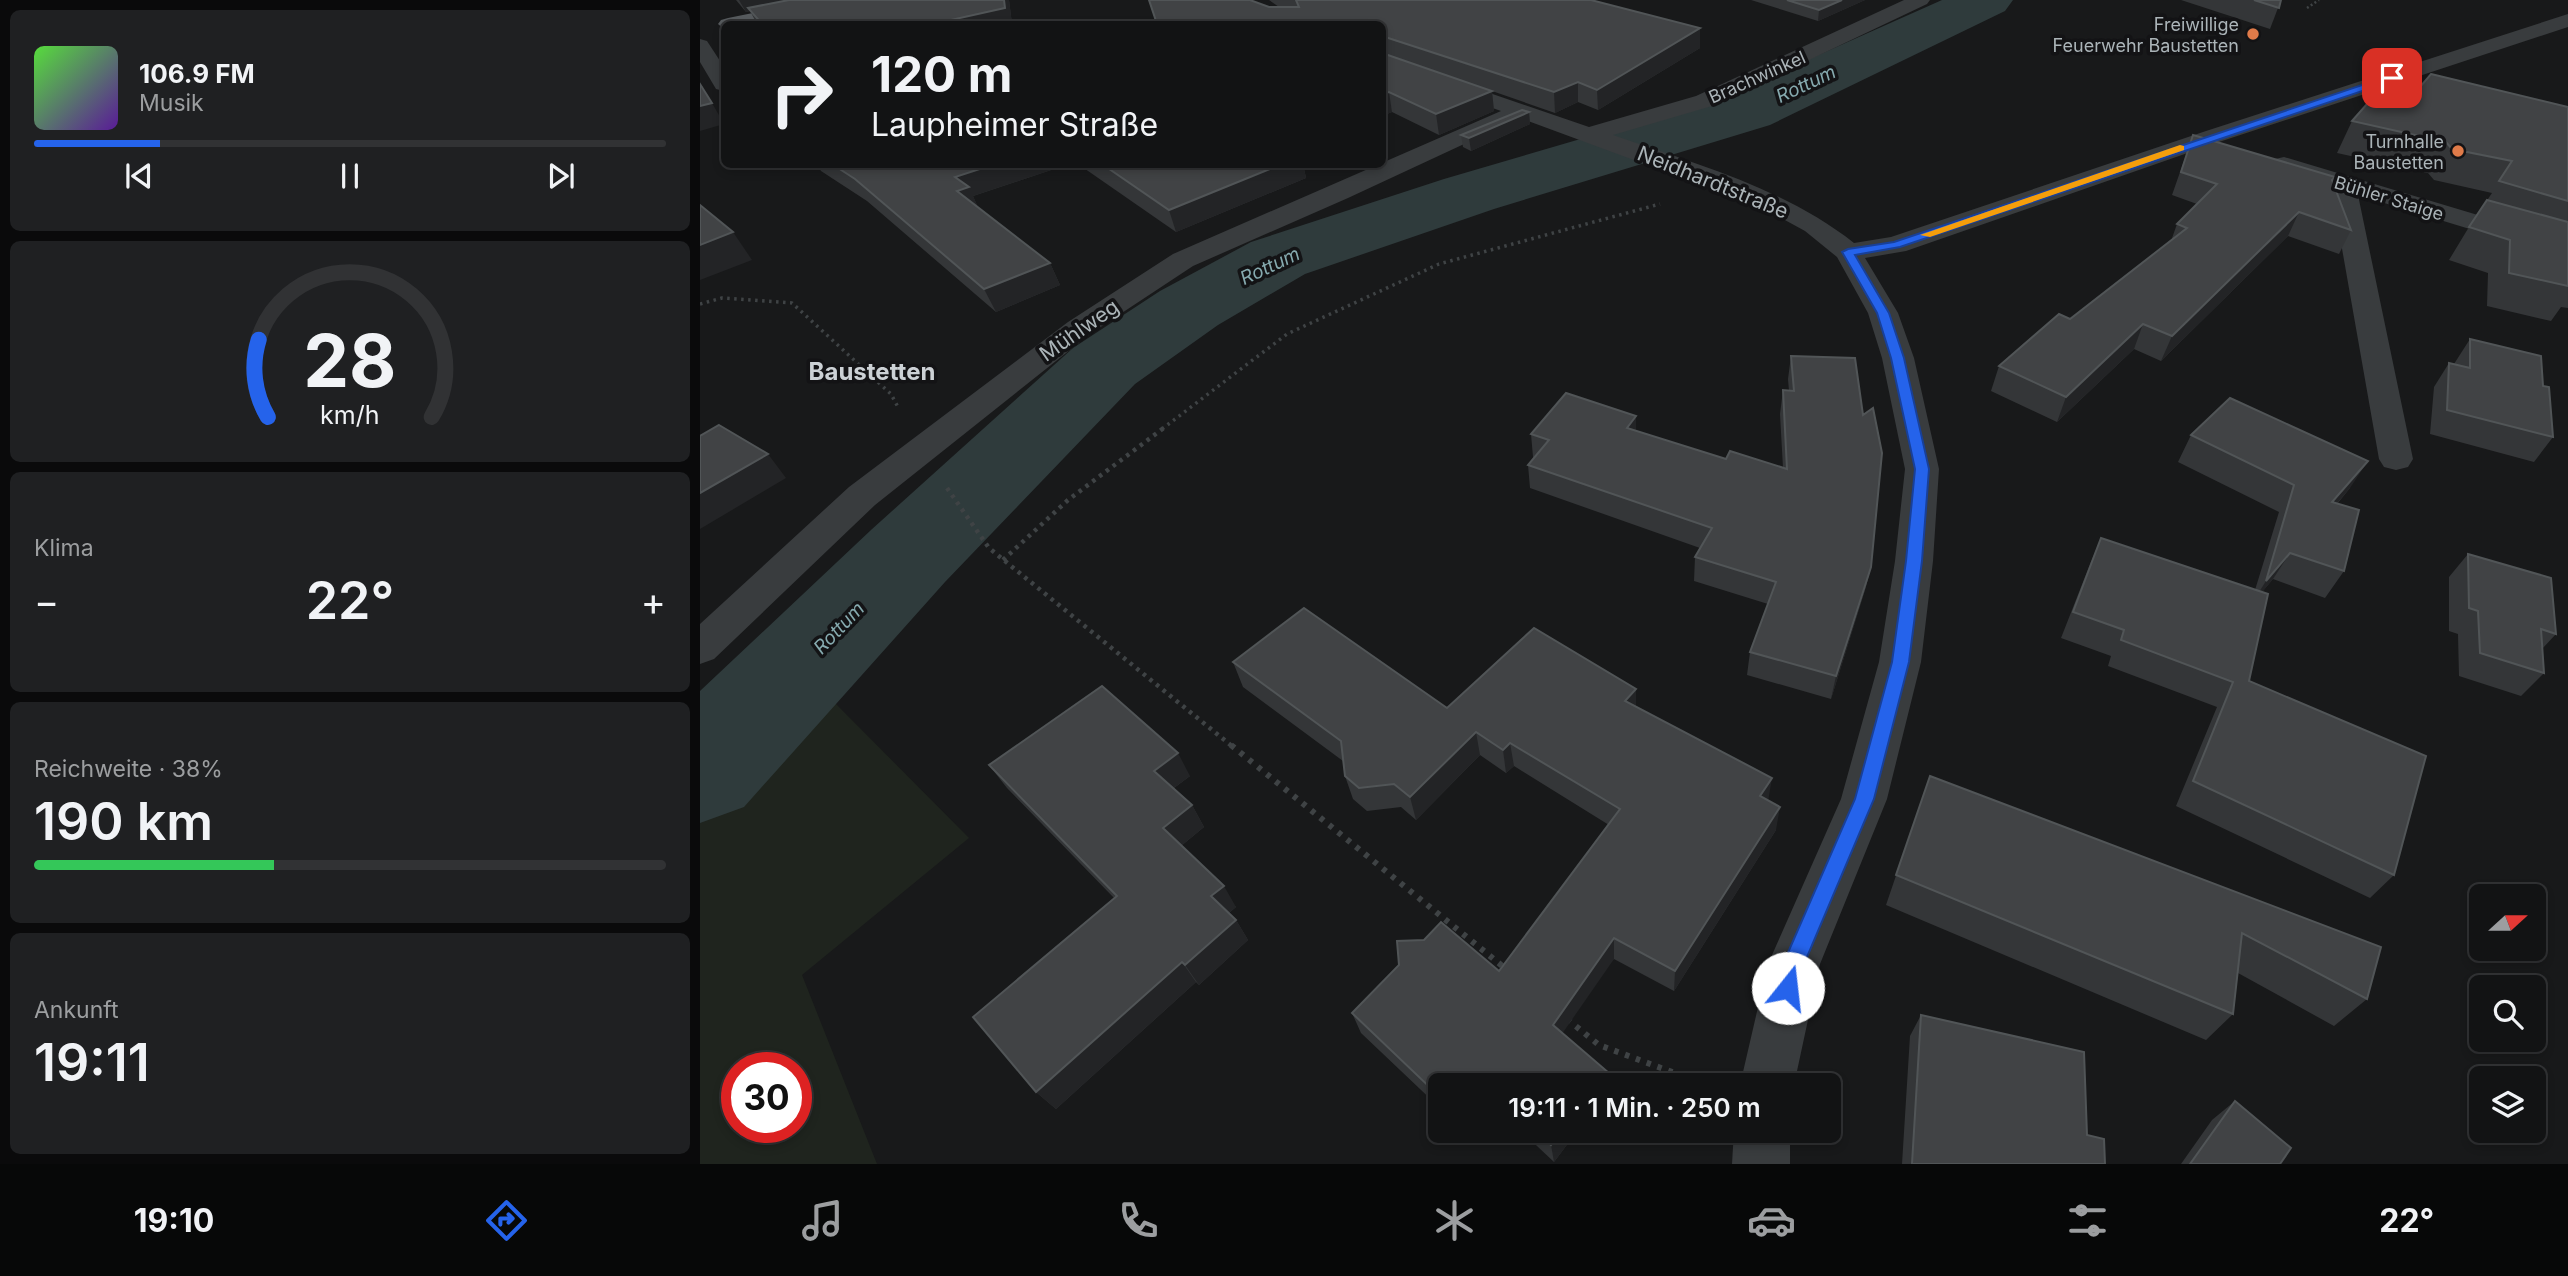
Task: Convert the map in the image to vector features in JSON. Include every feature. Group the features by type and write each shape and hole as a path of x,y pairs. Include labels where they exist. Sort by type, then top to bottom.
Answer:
{"main road":[{"path":"745,21 846,0"},
{"path":"700,30 721,26"}],"street":[{"name":"Brachwinkel","path":"1595,137 1704,101 1920,0"},
{"path":"1848,252 1896,245 2214,136 2568,20"},
{"path":"700,45 721,79"},
{"name":"Neidhardtstraße","path":"1386,63 1662,160 1770,201 1814,225 1848,252 1883,313 1898,358 1922,469 1914,561 1900,662 1864,799 1794,964 1770,1073"},
{"name":"Mühlweg","path":"700,648 862,496 927,459 1079,328 1183,260 1521,111"},
{"name":"Bühler Staige","path":"2214,136 2253,154 2343,184 2568,251"},
{"path":"2343,184 2396,459"},
{"path":"1761,1164 1762,1143"}],"path":[{"path":"2307,8 2319,0"},
{"path":"1003,560 1068,500 1287,334 1438,264 1656,206 1715,179"},
{"path":"700,304 722,298 792,303 891,394 927,459 989,548 1512,974"},
{"path":"1556,1010 1599,1045 1675,1073"}],"shaded area":[{"path":"834,702 969,838 802,975 877,1164 700,1164 700,815"}],"building":[{"path":"789,0 1004,0 1005,8 946,21 759,21 748,8"},
{"path":"1149,0 1250,0 1269,7 1299,7 1296,0 1591,0 1700,28 1597,90 1578,82 1554,92 1386,37 1386,21 1156,21"},
{"path":"1787,0 1842,0 1819,10"},
{"path":"2254,0 2281,0 2279,8"},
{"path":"1386,54 1492,91 1436,114 1386,93"},
{"path":"2431,74 2568,107 2568,201 2499,181 2512,161 2452,149 2446,142 2352,121 2389,79 2420,87"},
{"path":"700,84 712,103 700,106"},
{"path":"1522,110 1529,112 1469,138 1461,135"},
{"path":"2193,135 2335,177 2332,180 2351,230 2299,212 2172,336 2143,324 2066,397 1999,366 2059,314 2070,319 2187,228 2177,224 2217,184 2181,172"},
{"path":"838,168 983,168 955,177 969,187 957,191 1050,263 984,289 855,179"},
{"path":"1108,168 1272,168 1169,210"},
{"path":"2487,200 2568,222 2568,286 2509,273 2510,240 2469,227"},
{"path":"700,205 733,232 700,245"},
{"path":"2470,339 2541,356 2543,386 2549,387 2553,437 2447,410 2449,363 2470,368"},
{"path":"1791,356 1855,358 1863,415 1873,408 1882,453 1871,567 1836,676 1750,652 1776,582 1695,557 1712,528 1528,465 1549,440 1531,434 1566,393 1636,416 1627,428 1726,459 1730,451 1787,469 1783,390 1794,391"},
{"path":"2230,398 2368,461 2332,502 2359,510 2344,571 2290,553 2266,581 2294,485 2191,435"},
{"path":"719,425 768,454 700,493 700,436"},
{"path":"2101,538 2268,594 2249,681 2426,756 2394,875 2193,781 2233,682 2121,640 2124,630 2073,612"},
{"path":"2468,554 2551,578 2556,634 2541,629 2544,673 2480,653 2478,611 2469,608"},
{"path":"1304,608 1447,708 1534,628 1636,689 1625,701 1772,778 1760,796 1780,807 1675,971 1614,938 1553,1025 1609,1073 1428,1073 1428,1086 1352,1013 1399,965 1397,941 1424,940 1441,922 1499,971 1620,809 1510,743 1503,750 1476,732 1410,797 1394,784 1359,788 1345,776 1341,741 1233,662"},
{"path":"1102,686 1178,753 1154,771 1192,805 1163,828 1224,886 1211,896 1236,920 1185,965 1182,962 1036,1092 973,1017 1117,896 989,765"},
{"path":"1930,776 2381,947 2367,999 2242,933 2233,1014 1896,875"},
{"path":"1921,1015 2084,1052 2087,1135 2104,1139 2105,1164 1912,1164"},
{"path":"2235,1101 2291,1148 2280,1164 2190,1164"}],"waterway":[{"name":"Rottum","path":"700,770 908,556 1104,366 1189,308 1278,258 1469,194 1747,111 1986,0"}],"slow traffic":[{"path":"1926,235 2180,148"}],"place":[{"name":"Freiwillige Feuerwehr Baustetten","path":"2253,34"},
{"name":"Turnhalle Baustetten","path":"2458,151"}],"district":[{"name":"Baustetten","path":"872,371"}],"route":[{"path":"1788,988 1794,964 1864,799 1900,662 1914,561 1922,469 1898,358 1883,313 1848,252 1896,245 2392,78"}]}
